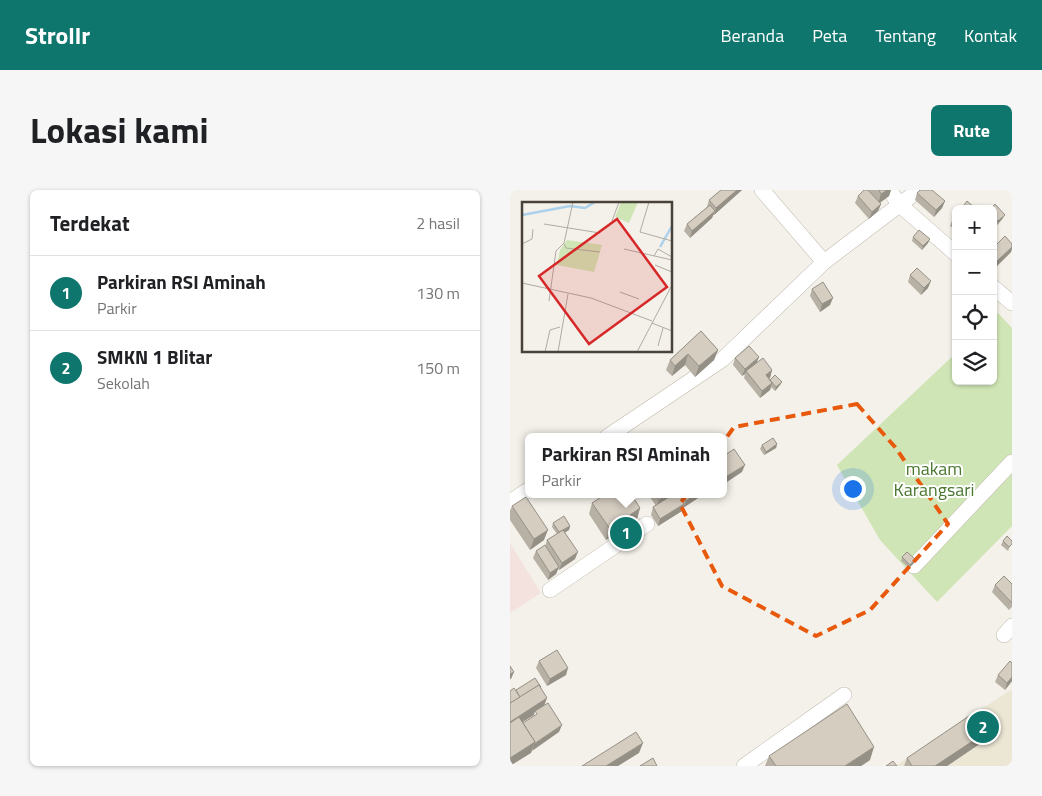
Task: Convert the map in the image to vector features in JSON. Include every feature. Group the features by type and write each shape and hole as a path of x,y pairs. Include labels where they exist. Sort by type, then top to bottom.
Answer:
{"street":[{"path":"762,190 824,262"},
{"path":"889,190 900,205 952,250"},
{"path":"613,433 723,359 824,262 919,190"},
{"path":"997,291 1012,304"},
{"path":"914,566 1012,462"},
{"path":"510,502 525,492"},
{"path":"550,590 647,524"},
{"path":"744,766 844,695"}],"highlighted area":[{"path":"857,404 895,447 948,524 870,610 816,636 722,586 680,504 734,427"}],"shaded area":[{"path":"510,543 541,593 510,613"},
{"path":"1012,689 1012,766 895,766"}],"green space":[{"name":"makam Karangsari","path":"997,314 1012,328 1012,526 937,602 880,540 837,465 952,357 952,385 997,385"}],"building":[{"path":"721,190 737,190 716,208 709,200"},
{"path":"864,190 868,190 881,204 872,212 858,196"},
{"path":"879,190 887,190 881,194"},
{"path":"920,190 932,190 945,201 936,210 917,193"},
{"path":"710,205 715,211 692,231 687,224"},
{"path":"997,206 1005,215 997,220"},
{"path":"919,230 930,239 923,246 913,237"},
{"path":"1005,236 1012,244 1012,247 997,261 997,250 997,244"},
{"path":"917,268 931,281 924,288 910,275"},
{"path":"823,282 833,298 822,304 812,289"},
{"path":"701,331 718,350 699,366 688,354 675,366 670,360"},
{"path":"749,346 759,357 745,369 735,358"},
{"path":"763,358 772,370 766,375 772,383 762,391 746,371"},
{"path":"775,375 782,382 776,387 770,380"},
{"path":"773,438 777,444 766,452 762,445"},
{"path":"734,449 745,465 727,476 727,454"},
{"path":"527,498 548,530 534,539 512,506"},
{"path":"600,498 634,498 640,508 610,529 592,503"},
{"path":"668,498 681,498 684,504 660,519 653,507"},
{"path":"564,516 570,526 559,532 553,523"},
{"path":"563,530 578,552 562,563 547,540"},
{"path":"1007,536 1012,541 1009,547 1003,541"},
{"path":"545,545 559,567 550,573 536,551"},
{"path":"907,552 915,559 910,565 902,557"},
{"path":"1004,576 1012,584 1012,603 995,585"},
{"path":"557,650 568,668 550,679 539,661"},
{"path":"1010,661 1012,663 1012,677 1007,683 998,675"},
{"path":"510,666 514,672 510,674"},
{"path":"535,678 541,687 539,685 520,697 516,690"},
{"path":"539,685 547,698 510,722 510,703"},
{"path":"514,688 520,697 510,703 510,691"},
{"path":"548,703 562,725 534,744 535,742 523,723 537,714 535,711"},
{"path":"847,704 874,747 845,766 776,766 769,756"},
{"path":"975,712 988,731 935,766 912,766 907,758"},
{"path":"519,717 535,742 510,758 510,723"},
{"path":"636,732 643,743 606,766 582,766"},
{"path":"653,758 657,766 640,766"},
{"path":"893,761 897,766 886,766"}],"place":[{"name":"Parkiran RSI Aminah","path":"626,533"},
{"name":"SMKN 1 Blitar","path":"983,727"}]}
